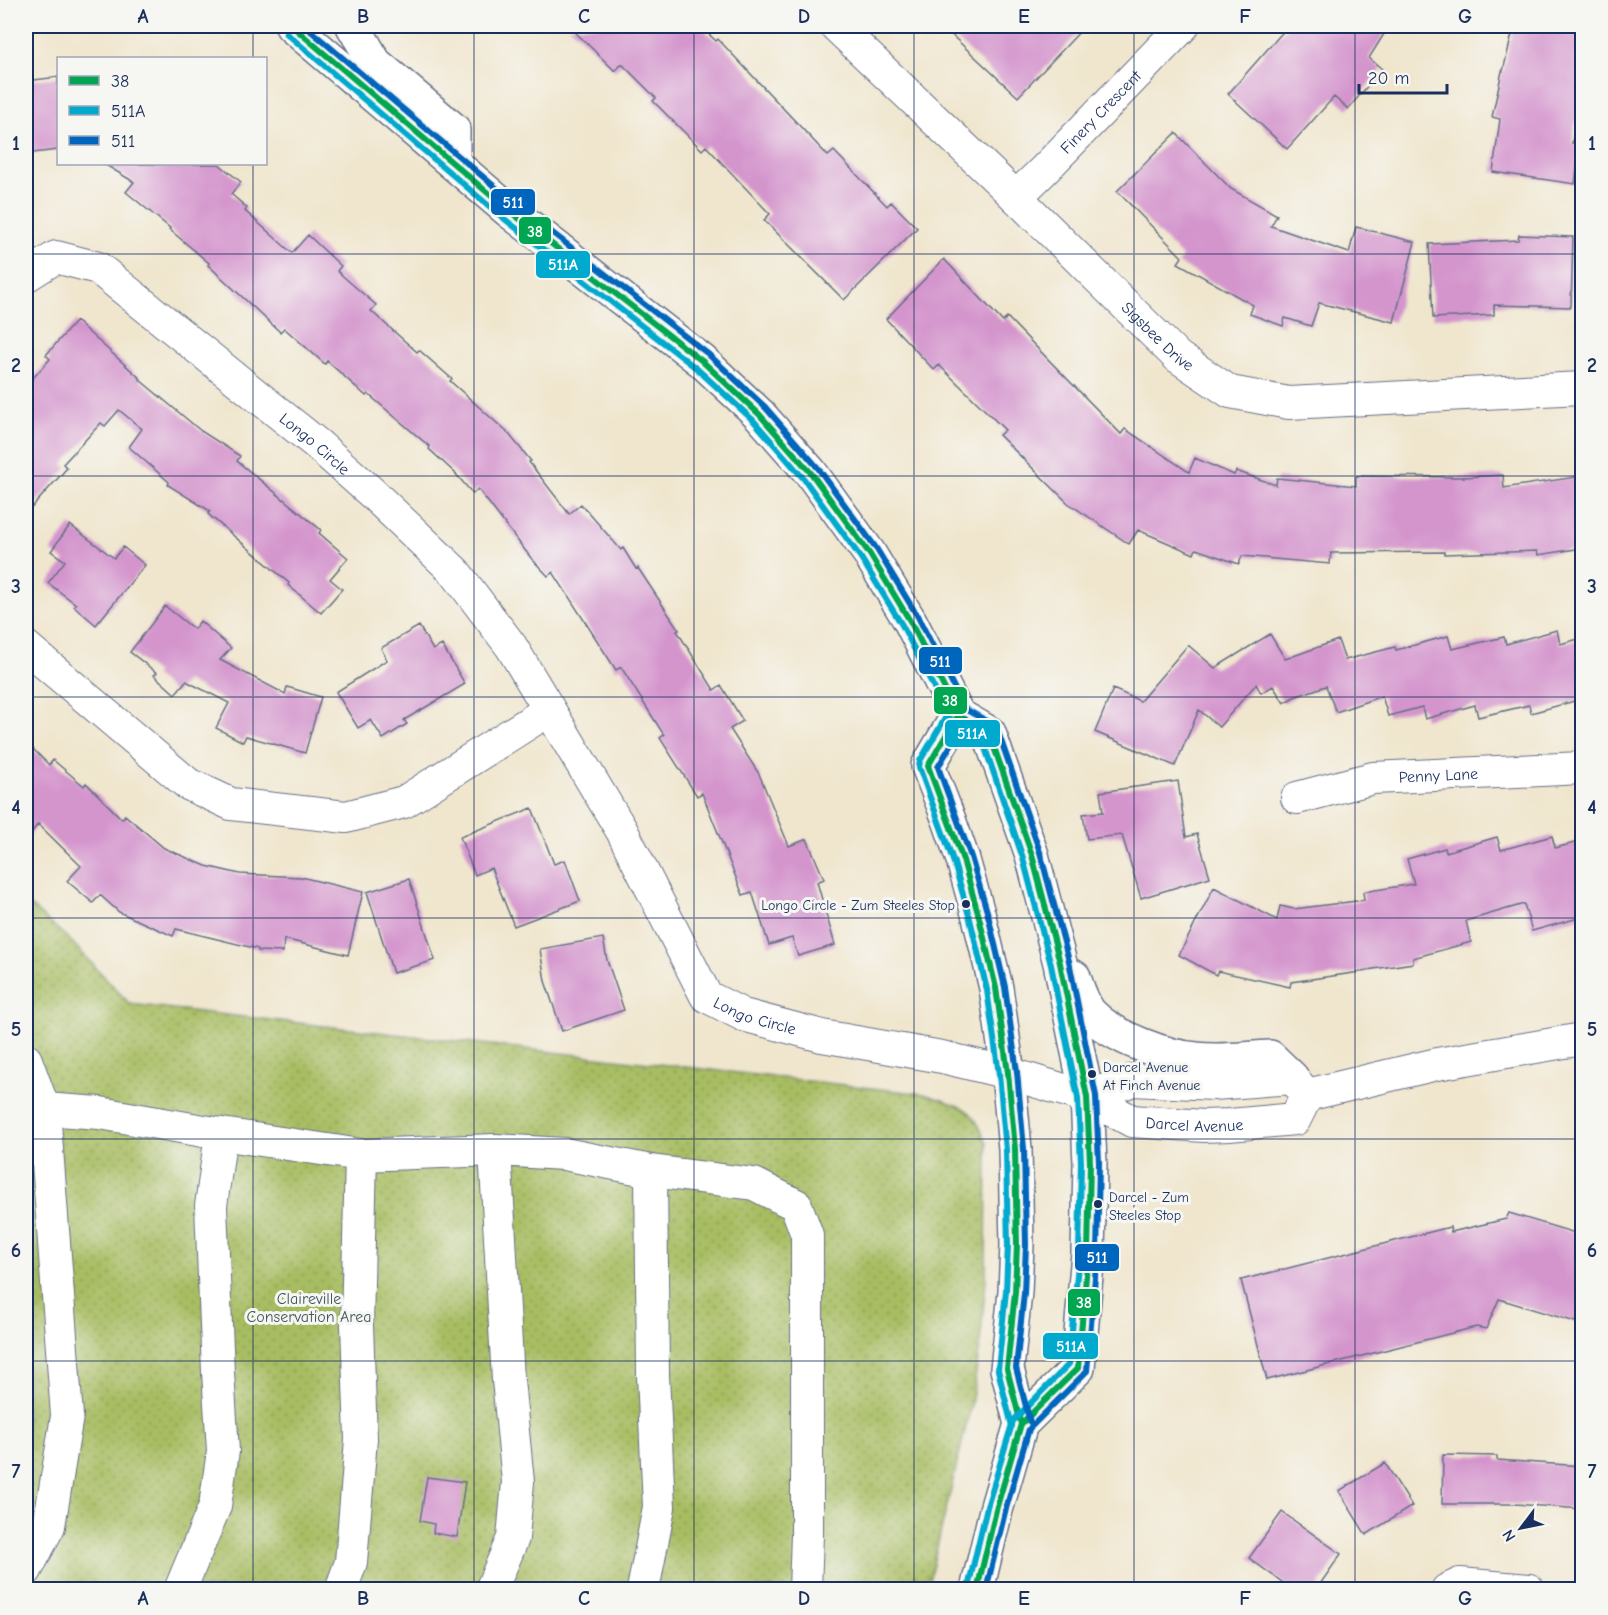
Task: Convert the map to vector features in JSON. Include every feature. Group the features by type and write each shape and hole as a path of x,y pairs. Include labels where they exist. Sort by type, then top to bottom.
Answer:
{"main road":[{"path":"292,26 508,210 702,361 759,414 812,473 869,553 910,621 958,715 989,733 1032,855 1062,972 1087,1097 1090,1162 1088,1253 1078,1368 1021,1424 996,1510 977,1590"},
{"path":"352,26 375,63 453,129 453,163"},
{"path":"958,715 928,766 956,840 979,917 996,988 1008,1073 1015,1149 1017,1245 1007,1369 1021,1424"},
{"path":"1032,855 1045,866 1078,990 1091,1014 1113,1031 1172,1056 1197,1060 1270,1057 1299,1087"}],"street":[{"name":"Sigsbee Drive","path":"836,26 1016,197 1178,357 1230,392 1289,404 1582,388"},
{"name":"Finery Crescent","path":"1016,197 1183,26"},
{"name":"Longo Circle","path":"26,276 56,257 98,268 317,444 455,572 511,646 622,831 706,996 742,1015 822,1036 942,1057 1008,1073 1087,1097"},
{"path":"26,647 188,784 231,804 346,817 404,802 549,710"},
{"name":"Penny Lane","path":"1297,798 1373,778 1582,768"},
{"path":"1087,1097 1133,1080 1299,1087 1582,1039"},
{"path":"26,1060 44,1109 68,1416 49,1526 26,1570"},
{"name":"Darcel Avenue","path":"1087,1097 1132,1121 1229,1125 1295,1119 1299,1087"},
{"path":"44,1109 100,1113 360,1155 495,1150 564,1154 651,1171 754,1184 796,1205 807,1235 805,1590"},
{"path":"180,1590 215,1506 223,1451 212,1206 221,1134"},
{"path":"491,1590 513,1538 518,1482 508,1380 495,1150"},
{"path":"341,1590 351,1562 361,1439 357,1325 360,1155"},
{"path":"643,1590 659,1507 653,1375 651,1171"},
{"path":"1447,1590 1460,1584 1529,1590"}],"green space":[{"name":"Claireville Conservation Area","path":"26,902 69,939 130,1004 924,1094 954,1104 970,1113 987,1144 986,1280 971,1405 927,1589 26,1589"}],"building":[{"path":"569,26 700,26 716,41 718,39 828,156 834,151 887,206 891,202 917,228 844,300 764,220 770,214 706,146 702,150 653,101 656,98 622,64 615,71"},
{"path":"942,26 1085,26 1018,97"},
{"path":"1288,26 1389,26 1369,58 1382,69 1348,109 1334,97 1287,149 1228,94"},
{"path":"1514,26 1582,26 1582,89 1572,143 1580,144 1575,184 1493,172 1500,119 1492,117"},
{"path":"57,77 57,150 33,153 26,81"},
{"path":"1176,133 1231,189 1277,215 1271,226 1349,253 1356,227 1415,242 1394,322 1319,303 1311,326 1285,318 1283,326 1250,314 1253,305 1178,263 1182,257 1117,191"},
{"path":"106,165 220,165 241,182 231,194 247,208 245,211 292,253 308,235 341,266 337,271 376,305 371,311 417,352 419,350 452,379 450,381 508,433 569,514 581,504 621,550 623,548 679,630 677,631 714,690 721,685 743,721 730,729 759,774 789,846 807,839 824,879 817,882 835,945 798,956 792,938 769,945 752,892 743,895 702,793 697,796 660,738 664,735 621,667 616,670 553,572 548,576 531,558 478,489 473,494 455,473 429,449 430,447 368,394 366,396 327,361 325,364 284,328 280,332 208,265 209,263 126,192 134,182"},
{"path":"1519,235 1573,237 1571,307 1494,305 1494,315 1433,318 1429,244 1518,240"},
{"path":"944,259 1003,322 1007,317 1121,434 1125,429 1189,472 1195,458 1234,475 1236,471 1276,485 1277,478 1356,486 1356,476 1503,475 1504,488 1582,476 1582,548 1538,555 1537,551 1444,554 1444,552 1331,553 1330,564 1242,556 1239,564 1196,549 1194,554 1138,530 1129,544 1068,503 999,435 1005,430 939,365 934,370 886,319"},
{"path":"76,321 140,380 201,431 240,456 237,461 321,530 319,533 348,558 330,579 342,589 321,613 208,514 210,511 168,485 169,482 129,447 142,429 119,410 105,426 101,423 63,464 67,468 26,514 26,386 50,359 46,355"},
{"path":"70,525 114,558 123,547 145,565 96,625 74,606 76,604 48,583 65,561 51,551"},
{"path":"165,606 194,629 200,621 231,648 220,660 285,694 287,687 321,697 305,753 246,736 243,742 216,728 229,703 186,681 175,694 154,675 157,673 130,652"},
{"path":"419,626 433,650 442,645 465,684 404,720 407,724 383,739 371,720 358,728 336,692 387,660 381,648"},
{"path":"1557,630 1560,644 1582,638 1582,699 1531,713 1529,705 1478,717 1475,705 1425,719 1422,707 1388,716 1382,696 1336,712 1326,686 1294,697 1284,703 1273,686 1261,693 1256,684 1219,727 1199,710 1175,766 1095,732 1113,689 1140,701 1188,645 1215,668 1270,634 1285,659 1338,640 1345,660 1395,647 1396,650 1448,636 1452,649 1504,637 1506,644"},
{"path":"26,742 49,765 53,760 84,786 86,783 122,819 125,815 164,848 206,866 240,874 301,877 363,892 348,955 284,939 283,952 258,951 258,949 176,929 173,936 119,912 100,895 93,903 67,881 81,866 38,824 26,840"},
{"path":"1178,781 1186,837 1197,834 1210,877 1141,898 1122,835 1087,839 1083,814 1103,812 1100,792"},
{"path":"532,808 554,864 565,860 580,901 514,926 491,868 475,875 460,837"},
{"path":"1552,836 1555,848 1582,841 1582,917 1532,931 1524,904 1466,921 1471,942 1413,958 1413,963 1291,982 1290,987 1218,971 1216,975 1179,955 1214,887 1277,920 1280,906 1294,909 1364,900 1363,892 1414,884 1407,859 1445,848 1446,852 1497,837 1501,850"},
{"path":"409,879 435,960 393,973 367,892"},
{"path":"603,938 607,960 624,1010 562,1031 545,981 540,949"},
{"path":"1509,1213 1582,1235 1582,1324 1499,1299 1486,1329 1476,1327 1267,1380 1241,1280 1450,1227 1451,1232 1506,1219"},
{"path":"1443,1455 1497,1456 1497,1460 1582,1466 1582,1509 1515,1504 1442,1504"},
{"path":"1385,1463 1412,1506 1366,1535 1339,1491"},
{"path":"427,1477 465,1482 457,1537 433,1533 434,1524 420,1521"},
{"path":"1282,1512 1341,1554 1316,1590 1293,1590 1249,1558"}],"transit line":[{"name":"38","path":"292,26 508,210 702,361 759,414 811,473 869,553 910,621 958,715 989,733 1032,855 1060,963 1087,1097 1090,1163 1088,1253 1078,1368 1021,1424 996,1510 977,1590"},
{"name":"511","path":"305,26 514,203 708,354 765,407 818,468 876,548 918,617 965,709 994,725 997,729 1040,852 1069,961 1096,1096 1099,1163 1097,1254 1087,1371 1029,1429 986,1590"},
{"name":"511A","path":"286,33 502,217 696,368 753,420 804,479 861,558 902,625 951,721 982,739 1023,858 1051,965 1078,1098 1081,1163 1079,1253 1069,1364 1013,1421 987,1507 968,1588"},
{"name":"511A","path":"950,710 920,761 919,767 954,863 970,919 987,990 999,1074 1006,1150 1008,1245 998,1370 1012,1426"},
{"name":"38","path":"958,715 928,766 963,860 979,917 996,988 1008,1073 1015,1149 1017,1245 1007,1369 1021,1424 1009,1465"},
{"name":"511","path":"966,720 938,767 971,857 988,915 1005,987 1017,1072 1024,1149 1026,1245 1024,1293 1016,1368 1030,1422"}],"place":[{"name":"Longo Circle - Zum Steeles Stop","path":"966,904"},
{"name":"Darcel Avenue At Finch Avenue","path":"1092,1074"},
{"name":"Darcel - Zum Steeles Stop","path":"1098,1204"}]}
